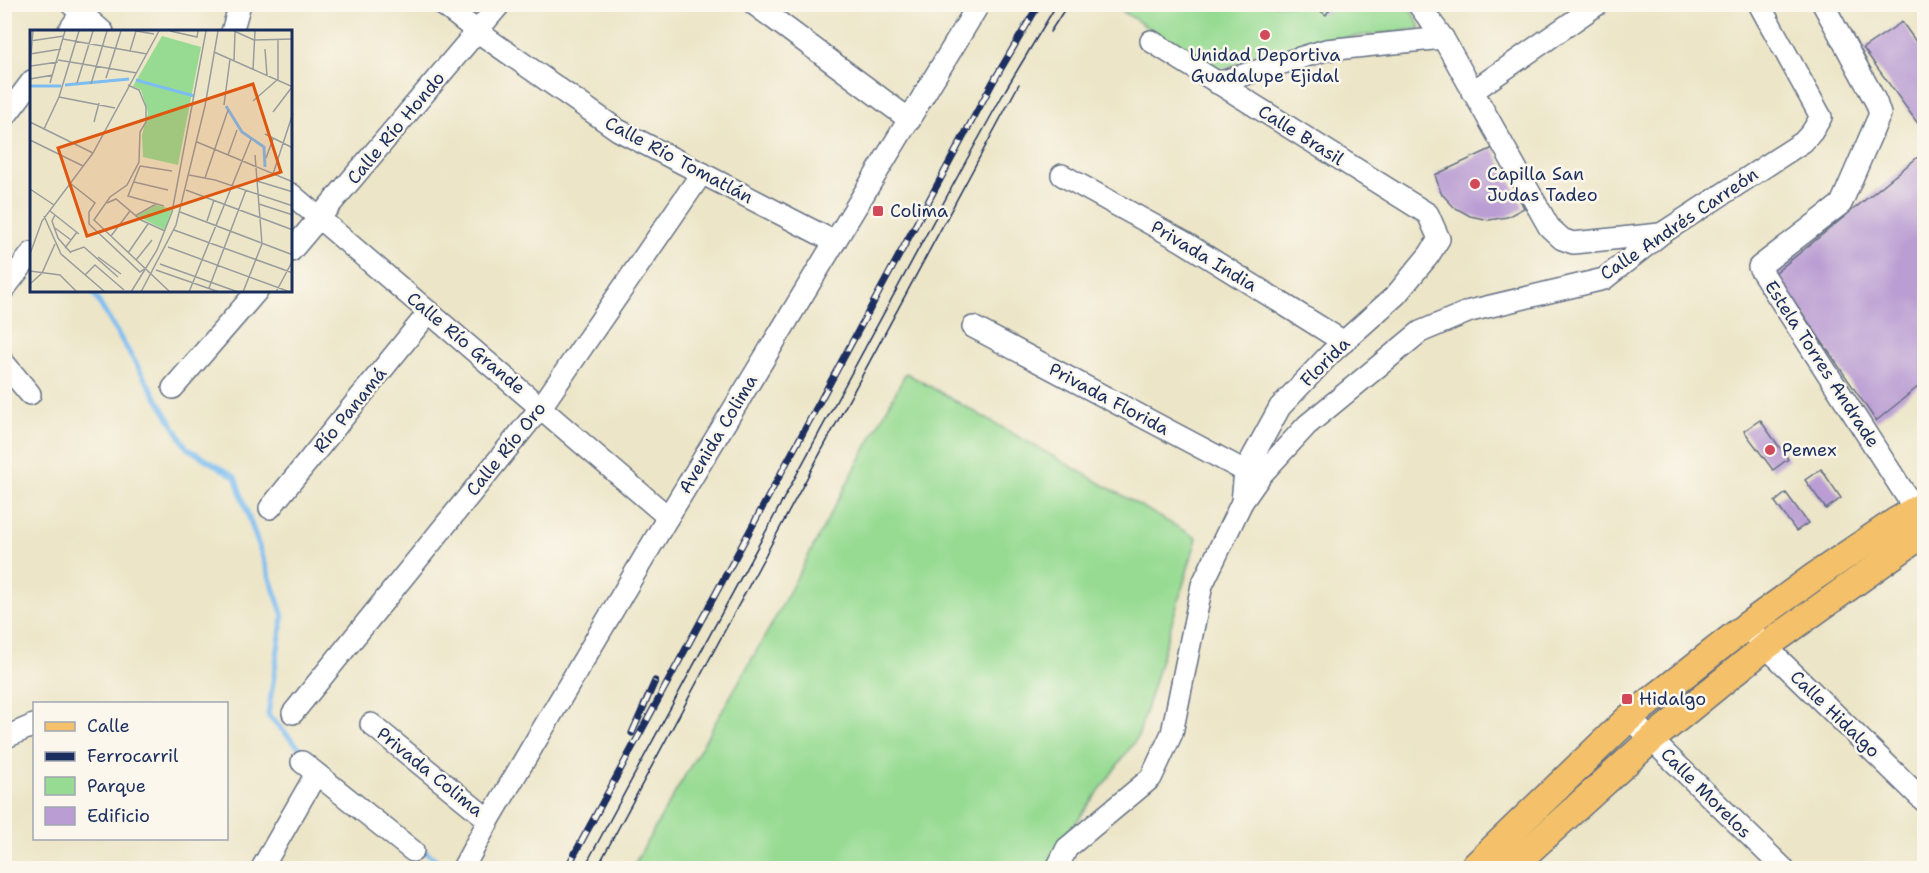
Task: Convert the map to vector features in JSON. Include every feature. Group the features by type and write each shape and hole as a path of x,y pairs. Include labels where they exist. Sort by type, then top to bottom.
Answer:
{"main road":[{"path":"1473,868 1629,718 1745,627 1823,570 1895,522 1922,518"},
{"path":"1510,868 1652,739 1922,518"}],"street":[{"path":"233,30 240,4"},
{"name":"Calle Río Tomatlán","path":"442,4 478,32 618,130 835,242"},
{"name":"Calle Río Hondo","path":"292,250 500,4"},
{"path":"754,4 910,120"},
{"name":"Avenida Colima","path":"464,867 489,820 668,517 980,4"},
{"path":"1418,4 1443,38 1549,227 1562,239 1573,243 1661,234"},
{"path":"1472,92 1598,4"},
{"name":"Calle Andrés Carreón","path":"1057,868 1067,848 1151,778 1172,733 1202,585 1242,502 1261,476 1307,425 1420,332 1470,311 1604,279 1661,234 1803,142 1812,132 1821,117 1759,4"},
{"name":"Estela Torres Andrade","path":"1822,4 1876,102 1880,114 1841,204 1759,267 1922,518"},
{"path":"69,30 76,9 101,30"},
{"path":"1217,82 1326,50 1443,38"},
{"name":"Calle Brasil","path":"1151,41 1428,214 1439,239"},
{"path":"4,118 30,84"},
{"name":"Calle Río Oro","path":"293,713 541,406 702,173"},
{"name":"Privada India","path":"1062,175 1182,241 1344,342"},
{"name":"Calle Río Grande","path":"292,195 668,517"},
{"name":"Florida","path":"1242,502 1245,471 1280,407 1344,342 1396,295 1429,255 1439,239"},
{"path":"4,289 30,256"},
{"path":"173,388 256,292"},
{"name":"Río Panamá","path":"270,508 429,312"},
{"name":"Privada Florida","path":"973,327 1245,471"},
{"path":"4,363 30,394"},
{"name":"Calle Hidalgo","path":"1745,627 1924,801"},
{"name":"Calle Morelos","path":"1629,718 1783,868"},
{"name":"Privada Colima","path":"371,724 489,820"},
{"path":"4,738 33,725"},
{"path":"262,868 309,768 413,851"}],"green space":[{"name":"Unidad Deportiva Guadalupe Ejidal","path":"1113,5 1409,5 1421,29 1319,41 1214,71"},
{"path":"906,373 1197,538 1138,737 1059,846 1047,868 632,868 773,622"}],"building":[{"path":"1311,4 1333,4 1326,15"},
{"path":"1902,22 1924,53 1924,132 1863,48"},
{"name":"Capilla San Judas Tadeo","path":"1493,148 1524,208 1507,217 1489,220 1470,216 1454,207 1441,193 1435,175"},
{"path":"1924,152 1924,382 1876,421 1775,273"},
{"name":"Pemex","path":"1760,420 1788,459 1773,470 1744,431"},
{"name":"Pemex","path":"1821,469 1841,498 1826,509 1805,480"},
{"name":"Pemex","path":"1786,493 1808,523 1796,531 1775,502"}],"waterway":[{"path":"93,292 187,448 235,477 283,616 268,715 308,757"},
{"path":"418,846 447,868"}],"tram line":[{"path":"584,868 966,161 1057,4"},
{"path":"1050,32 1068,4"},
{"path":"597,868 1019,84"}],"railway":[{"path":"567,868 993,82 1039,4"},
{"path":"632,733 655,681"}],"place":[{"name":"Unidad Deportiva Guadalupe Ejidal","path":"1265,35"},
{"name":"Capilla San Judas Tadeo","path":"1475,184"},
{"name":"Colima","path":"878,211"},
{"name":"Pemex","path":"1770,450"},
{"name":"Hidalgo","path":"1627,699"}]}
